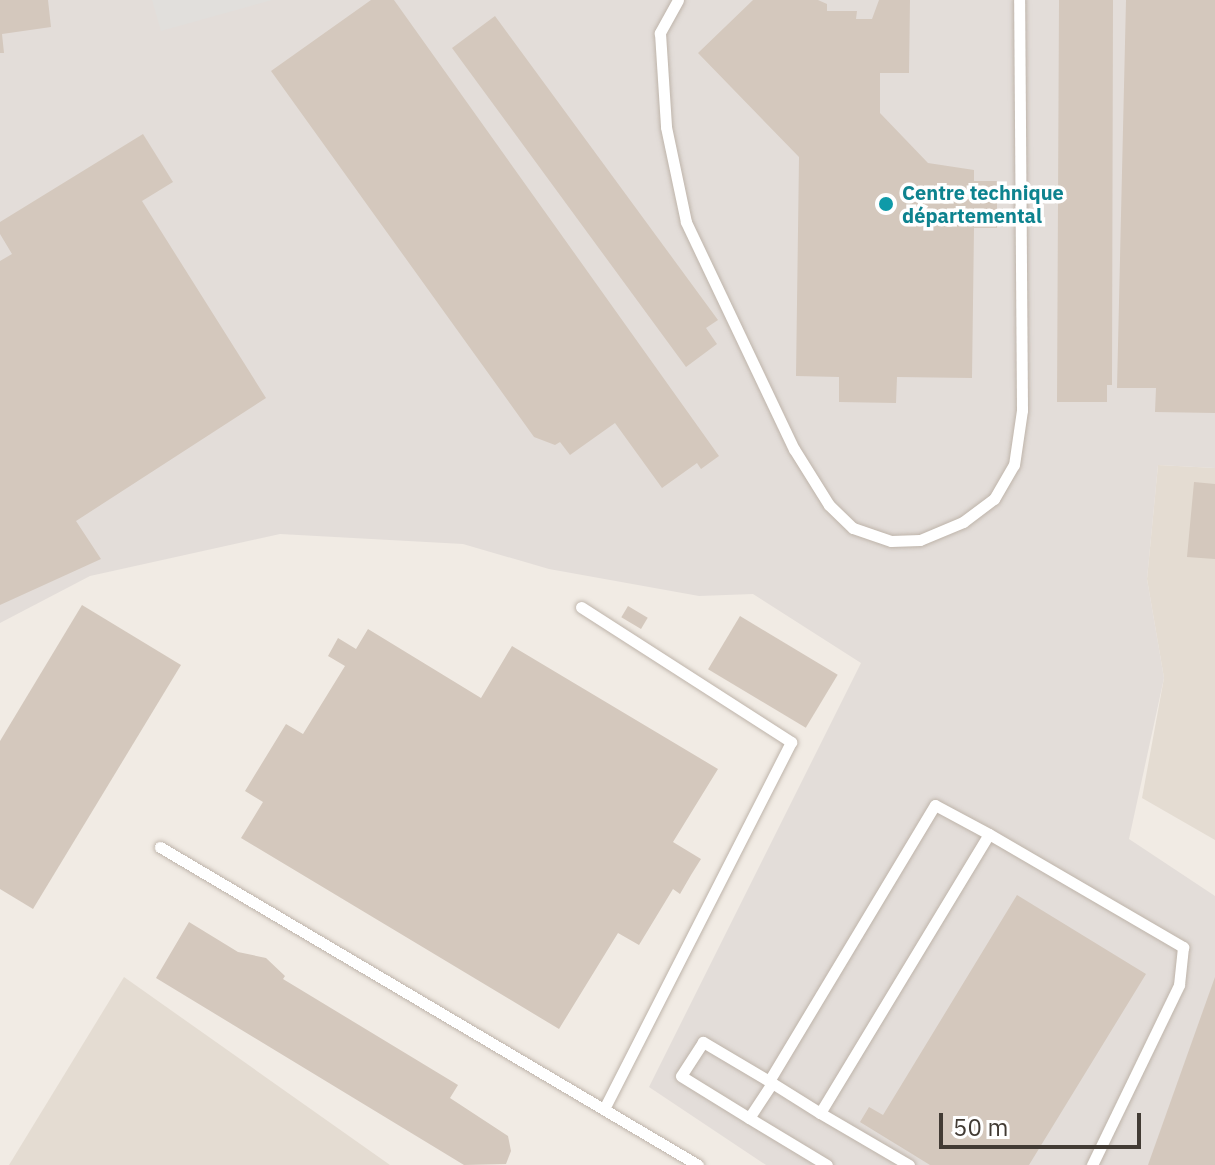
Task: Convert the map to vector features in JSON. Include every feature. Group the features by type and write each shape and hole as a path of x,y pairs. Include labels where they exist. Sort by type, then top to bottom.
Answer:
{"lane":[{"path":"678,0 660,33 666,127 686,222 794,449 829,505 853,528 891,541 920,540 963,522 994,499 1014,465 1022,410 1019,0"},
{"path":"581,607 791,742 605,1107"},
{"path":"749,1118 935,805 1183,947 1179,985 1092,1165"},
{"path":"820,1113 989,834"},
{"path":"160,847 605,1107 698,1165"},
{"path":"827,1165 681,1076 703,1042 909,1165"}],"shaded area":[{"path":"0,0 1215,0 1215,468 1158,465 1147,579 1164,678 1129,839 1215,896 1215,1165 766,1165 649,1087 861,663 753,594 699,596 549,569 463,544 280,534 90,576 0,623"},
{"path":"152,0 272,0 161,31"},
{"path":"1158,465 1215,468 1215,840 1142,798 1164,678 1147,579"},
{"path":"124,977 390,1165 9,1165"}],"building":[{"path":"0,0 48,0 51,27 2,34 4,53 0,53"},
{"path":"371,0 394,0 719,456 701,469 697,463 662,488 615,423 570,455 560,442 555,445 534,437 271,71"},
{"name":"Centre technique départemental","path":"753,0 818,0 827,4 827,11 857,11 856,19 872,19 879,0 910,0 909,73 880,73 880,113 928,163 974,170 974,181 997,181 997,228 974,228 972,378 897,377 896,403 839,402 839,377 796,376 799,157 698,53"},
{"path":"1059,0 1113,0 1112,385 1107,385 1107,402 1057,402"},
{"path":"1126,0 1215,0 1215,413 1155,412 1156,388 1117,388"},
{"path":"495,16 718,320 706,328 717,344 686,367 452,48"},
{"path":"143,134 173,182 142,201 266,398 76,521 101,559 0,605 0,261 12,254 0,234 0,222"},
{"path":"1194,482 1215,484 1215,559 1187,557"},
{"path":"82,605 181,665 33,909 0,889 0,741"},
{"path":"628,606 648,618 641,629 621,617"},
{"path":"740,616 838,675 806,728 708,669"},
{"path":"368,629 481,698 512,646 718,769 673,842 701,859 680,894 673,889 639,945 618,933 559,1029 241,838 263,802 245,791 286,724 303,734 345,666 328,656 338,638 356,649"},
{"path":"1017,895 1146,974 1029,1165 930,1165 860,1122 869,1107 883,1115"},
{"path":"189,922 238,952 266,958 285,976 283,979 458,1085 450,1098 508,1136 511,1151 506,1164 464,1165 156,978"},
{"path":"1215,977 1215,1165 1148,1165"}],"place":[{"name":"Centre technique départemental","path":"886,204"}]}
